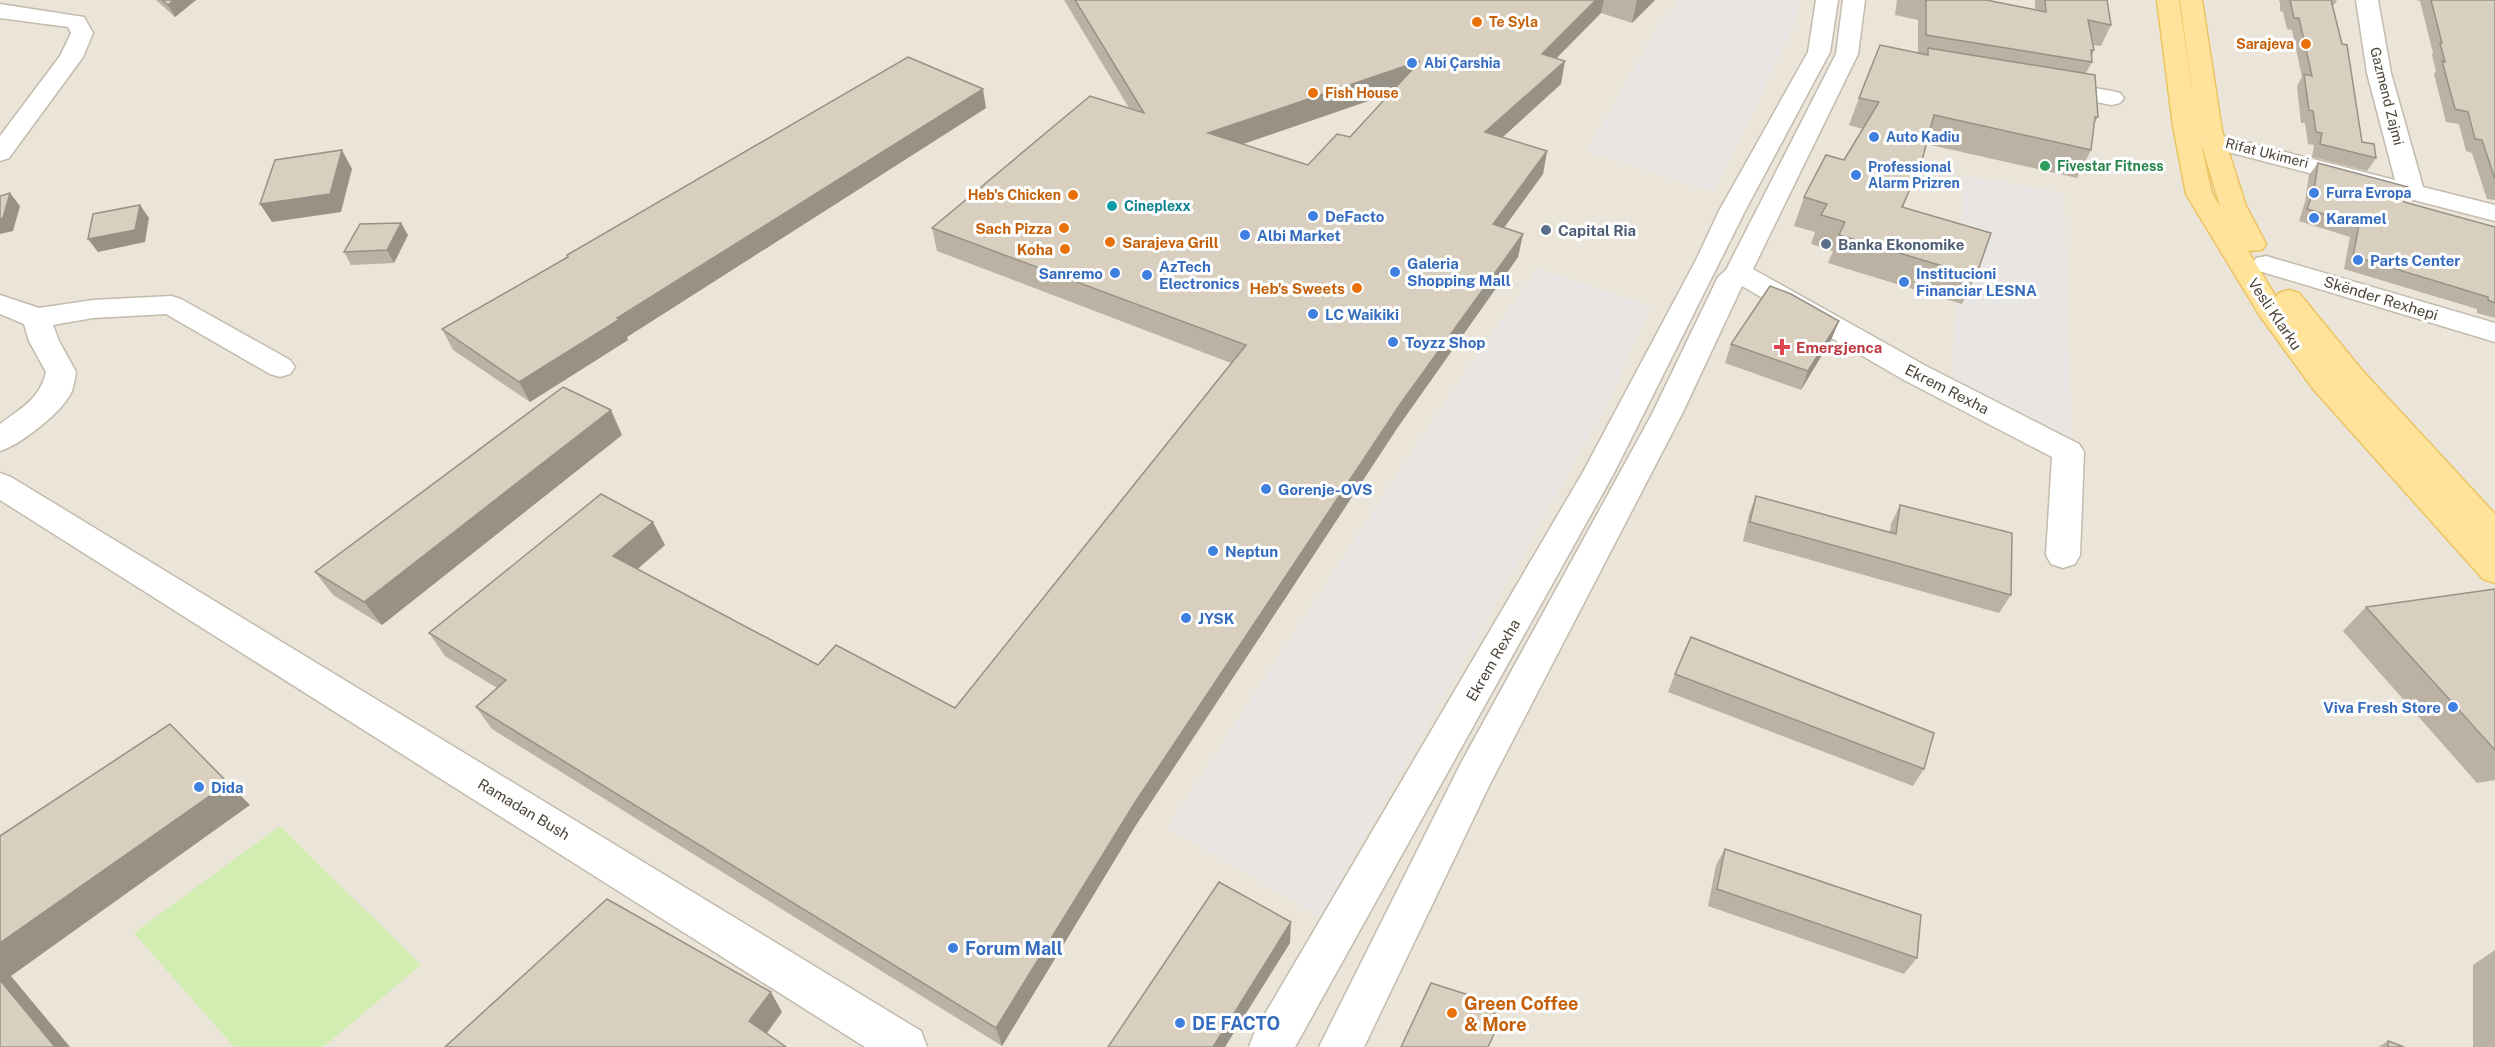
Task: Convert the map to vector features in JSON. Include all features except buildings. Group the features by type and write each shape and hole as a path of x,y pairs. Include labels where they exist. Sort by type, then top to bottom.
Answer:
{"main road":[{"name":"Vesli Klarku","path":"2168,0 2200,137 2254,248 2298,310 2350,376 2495,535"},
{"name":"Vesli Klarku","path":"2192,0 2210,131 2200,137"},
{"name":"Vesli Klarku","path":"2200,137 2199,194 2270,310 2325,383 2495,570"}],"street":[{"name":"Ekrem Rexha","path":"1341,1047 1475,775 1666,414 1724,268 1732,211 1819,52 1827,0"},
{"name":"Ekrem Rexha","path":"1271,1047 1598,473 1858,56 1854,0"},
{"name":"Gazmend Zajmi","path":"2367,0 2379,73 2411,191"},
{"path":"0,11 76,22 82,33 71,57 0,153"},
{"path":"2031,85 2112,98"},
{"name":"Rifat Ukimeri","path":"2200,137 2495,213"},
{"name":"Skënder Rexhepi","path":"2266,264 2495,333"},
{"name":"Ekrem Rexha","path":"1724,268 1915,373 2068,452 2063,555"},
{"path":"0,304 37,318 93,309 171,305 279,367"},
{"path":"0,440 43,407 57,391 61,372 44,340 37,318"},
{"name":"Ramadan Bush","path":"0,485 637,878 905,1047"}],"shaded area":[{"path":"0,0 2495,0 2495,1047 0,1047"},
{"path":"1680,0 1800,0 1794,26 1714,192 1587,151 1656,29"},
{"path":"1964,175 2064,193 2072,441 1951,385"},
{"path":"1537,268 1651,306 1610,399 1320,917 1168,827 1418,442"}],"green space":[{"path":"280,826 421,965 323,1047 234,1047 134,933"}],"place":[{"name":"Te Syla","path":"1477,22"},
{"name":"Sarajeva","path":"2306,44"},
{"name":"Abi Çarshia","path":"1412,63"},
{"name":"Fish House","path":"1313,93"},
{"name":"Auto Kadiu","path":"1874,137"},
{"name":"Fivestar Fitness","path":"2045,166"},
{"name":"Professional Alarm Prizren","path":"1856,175"},
{"name":"Furra Evropa","path":"2314,193"},
{"name":"Heb's Chicken","path":"1073,195"},
{"name":"Cineplexx","path":"1112,206"},
{"name":"DeFacto","path":"1313,216"},
{"name":"Karamel","path":"2314,218"},
{"name":"Sach Pizza","path":"1064,228"},
{"name":"Capital Ria","path":"1546,230"},
{"name":"Albi Market","path":"1245,235"},
{"name":"Sarajeva Grill","path":"1110,242"},
{"name":"Banka Ekonomike","path":"1826,244"},
{"name":"Koha","path":"1065,249"},
{"name":"Parts Center","path":"2358,260"},
{"name":"Galeria Shopping Mall","path":"1395,272"},
{"name":"Sanremo","path":"1115,273"},
{"name":"AzTech Electronics","path":"1147,275"},
{"name":"Institucioni Financiar LESNA","path":"1904,282"},
{"name":"Heb's Sweets","path":"1357,288"},
{"name":"LC Waikiki","path":"1313,314"},
{"name":"Toyzz Shop","path":"1393,342"},
{"name":"Emergjenca","path":"1782,347"},
{"name":"Gorenje-OVS","path":"1266,489"},
{"name":"Neptun","path":"1213,551"},
{"name":"JYSK","path":"1186,618"},
{"name":"Viva Fresh Store","path":"2453,707"},
{"name":"Dida","path":"199,787"},
{"name":"Forum Mall","path":"953,948"},
{"name":"Green Coffee & More","path":"1452,1013"},
{"name":"DE FACTO","path":"1180,1023"}]}
